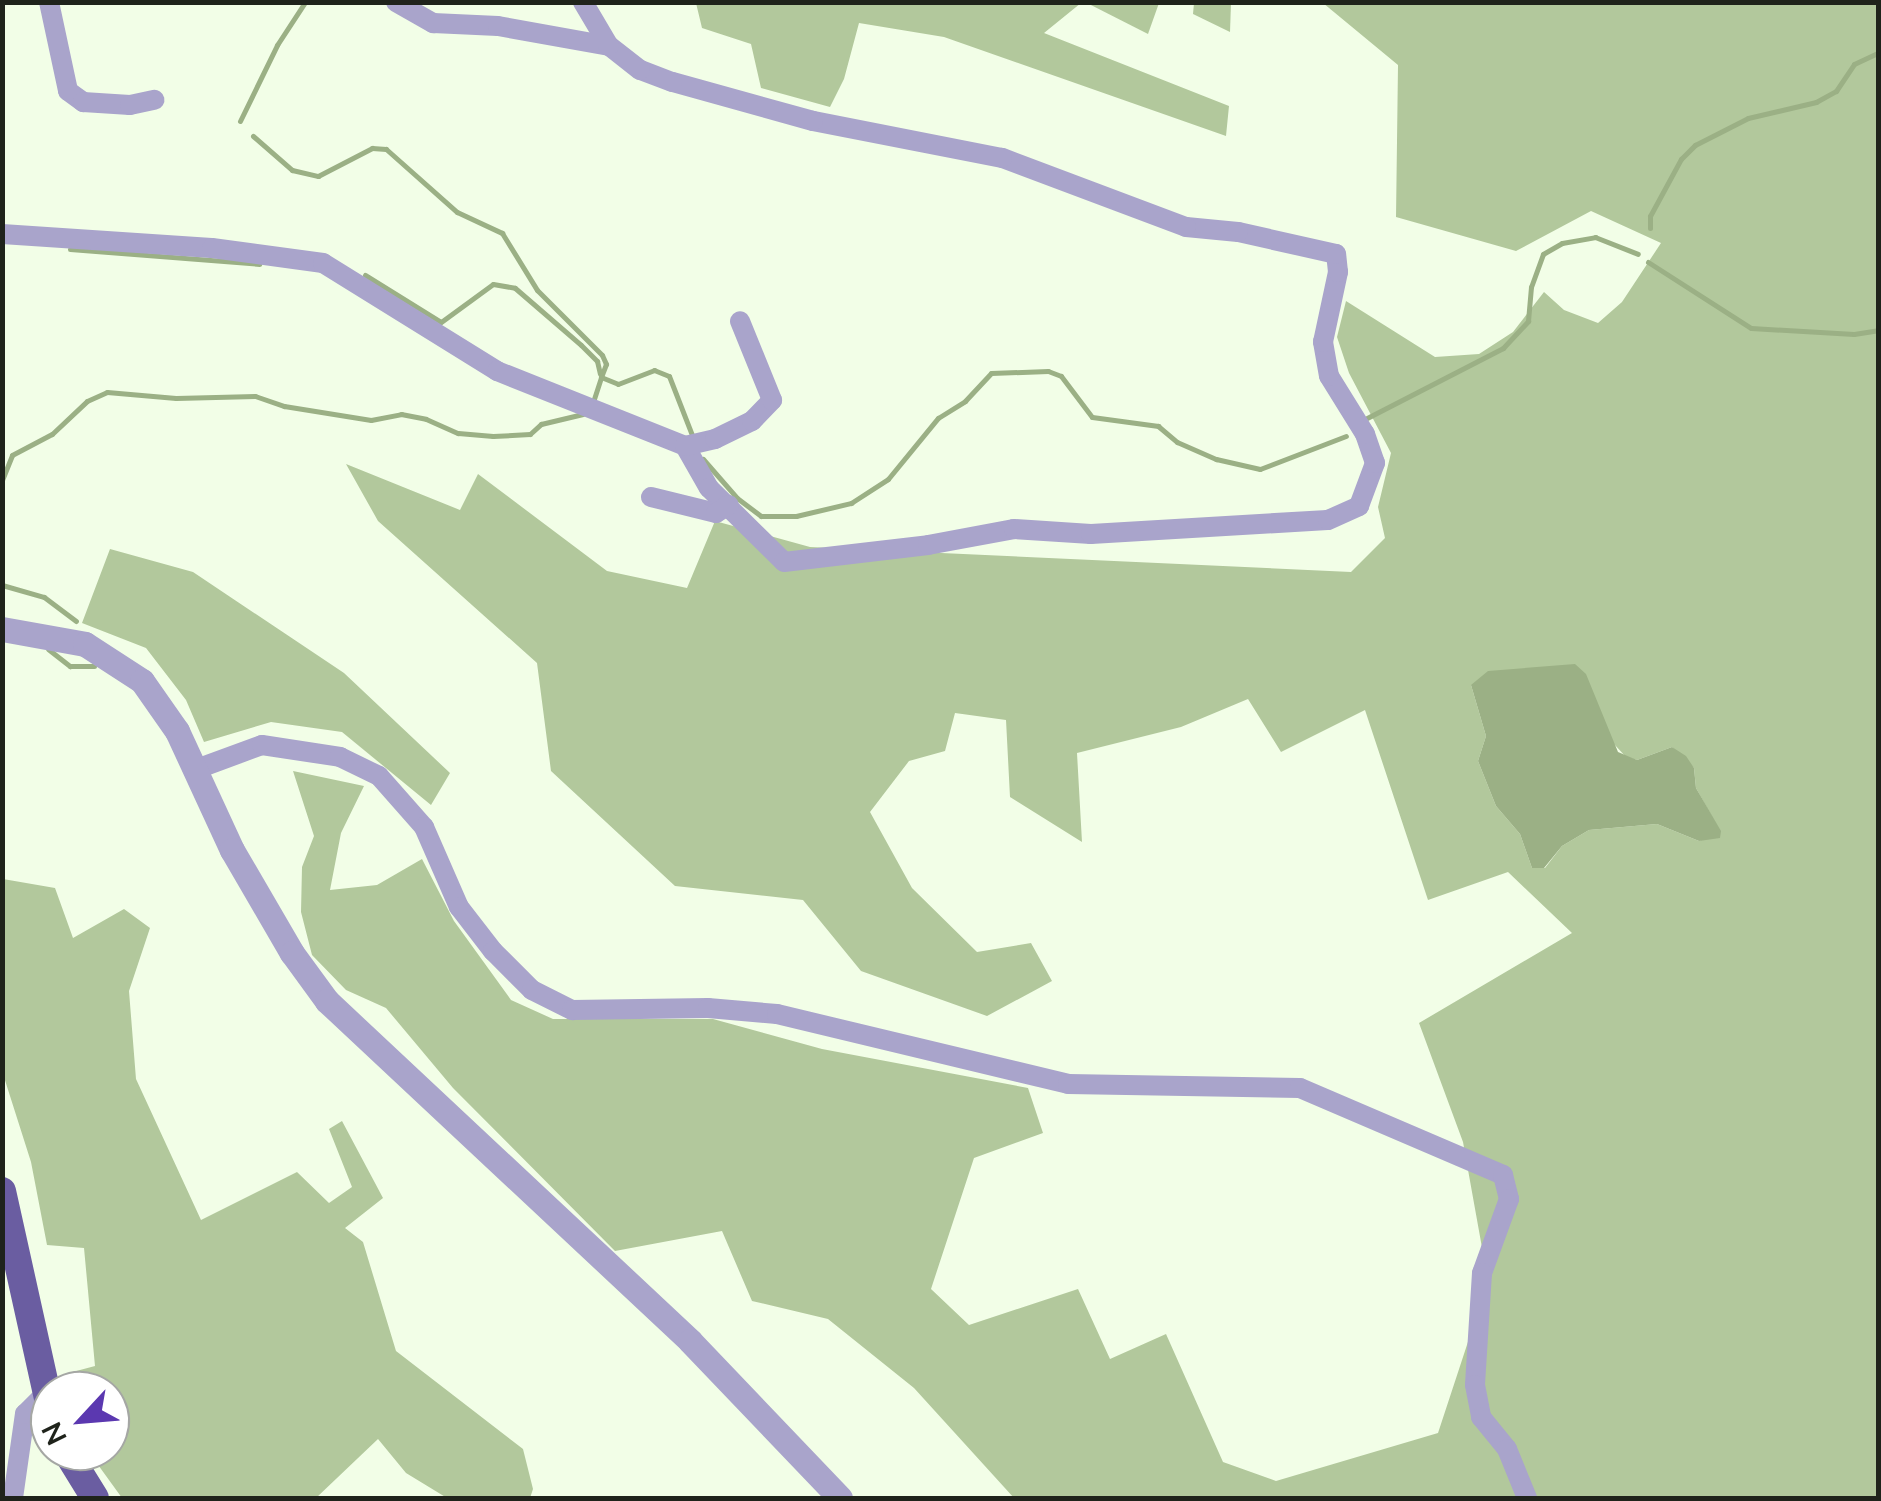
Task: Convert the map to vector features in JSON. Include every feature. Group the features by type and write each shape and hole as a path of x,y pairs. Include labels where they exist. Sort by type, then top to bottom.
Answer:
{"main road":[{"path":"2,1191 41,1371"},
{"path":"78,1471 95,1498"}],"street":[{"path":"48,2 68,91 83,102 130,105 154,100"},
{"path":"396,2 433,23 498,26 608,46"},
{"path":"583,2 608,46 640,70 672,82 813,121 1002,158 1186,228 1238,232 1336,254 1338,272 1322,342 1329,376 1366,434 1374,464 1359,506 1328,520 1091,534 1014,529 928,545 784,562 710,488 693,444"},
{"path":"2,234 212,248 322,262 497,371 586,409 693,444 752,421 772,400 740,320"},
{"path":"651,498 716,513 730,505"},
{"path":"2,629 85,644 142,681 161,704 252,884 292,952 328,1001 690,1341 840,1498"},
{"path":"194,770 262,745 293,746 340,757 380,776 424,827 459,907 493,951 532,990 572,1010 708,1008 778,1014 1068,1084 1300,1088 1503,1175 1509,1199 1482,1273 1475,1385 1481,1418 1507,1448 1528,1498"},
{"path":"14,1498 25,1414 30,1411"}],"shaded area":[{"path":"696,3 1081,3 1044,33 1229,106 1226,136 944,37 859,23 844,79 830,107 761,88 751,44 702,28"},
{"path":"1087,3 1159,3 1148,34"},
{"path":"1194,3 1231,3 1230,32 1193,14"},
{"path":"1323,3 1878,3 1878,1498 1014,1498 914,1388 828,1319 752,1301 722,1231 615,1251 453,1088 386,1008 346,990 312,955 301,912 302,867 314,836 293,771 364,786 341,833 330,890 377,885 422,859 454,921 511,1000 553,1019 713,1019 822,1049 1028,1088 1043,1133 974,1158 931,1289 969,1325 1078,1289 1110,1359 1166,1334 1223,1462 1276,1481 1438,1433 1488,1281 1463,1142 1419,1023 1572,933 1508,872 1428,900 1365,710 1281,752 1248,699 1181,727 1077,753 1082,842 1010,797 1006,720 955,713 945,751 909,761 870,812 912,888 977,952 1031,943 1052,981 987,1016 861,971 803,900 675,886 551,771 537,663 378,521 346,464 460,510 478,474 607,571 687,588 715,521 810,547 1351,572 1385,538 1378,507 1391,453 1349,373 1337,337 1346,301 1435,357 1479,354 1513,332 1544,292 1564,310 1598,323 1622,302 1661,243 1591,211 1516,251 1396,217 1398,65","holes":["1471,685 1614,744 1626,757 1637,760 1672,747 1694,768 1696,788 1720,831 1699,841 1657,824 1589,830 1562,846 1545,868 1532,868 1520,834 1496,806 1478,761 1486,736"]},
{"path":"110,549 193,572 344,673 450,773 431,805 342,732 271,722 204,742 186,700 146,648 82,623"},
{"path":"1575,664 1586,674 1618,752 1637,760 1672,747 1686,756 1694,768 1696,788 1721,831 1720,838 1699,841 1657,824 1589,830 1562,846 1544,868 1532,868 1520,834 1496,806 1478,761 1486,736 1471,685 1488,671"},
{"path":"3,879 55,888 73,938 124,909 150,928 129,991 136,1079 201,1220 297,1172 329,1203 352,1187 329,1129 342,1121 383,1198 345,1228 363,1242 396,1351 523,1449 533,1489 530,1498 447,1498 406,1473 378,1439 316,1498 122,1498 102,1471 130,1471 130,1371 76,1371 95,1366 84,1248 47,1245 31,1162 3,1074"}],"waterway":[{"path":"240,121 277,45 305,2"},
{"path":"1650,228 1650,216 1681,159 1695,145 1748,118 1816,102 1836,91 1854,64 1878,53"},
{"path":"253,136 292,170 318,176 372,148 386,149 457,212 502,233 537,290 602,355 606,364 601,377"},
{"path":"1367,418 1503,348 1528,321 1531,287 1543,254 1562,243 1595,237 1638,254"},
{"path":"70,249 259,264"},
{"path":"1648,262 1751,328 1854,334 1878,330"},
{"path":"365,275 441,322 493,284 515,288 597,361 600,374"},
{"path":"593,402 601,377 618,384 654,370 669,376 694,440"},
{"path":"703,459 737,498 761,516 796,516 851,503 888,479 938,418 965,401 991,373 1048,371 1061,376 1092,417 1158,426 1177,442 1216,459 1260,469 1346,436"},
{"path":"2,480 12,455 52,434 87,401 107,392 176,398 255,396 284,406 371,420 401,414 426,419 458,433 493,436 530,434 541,424 583,414"},
{"path":"2,585 44,597 76,621"},
{"path":"48,649 70,666 94,666"}]}
